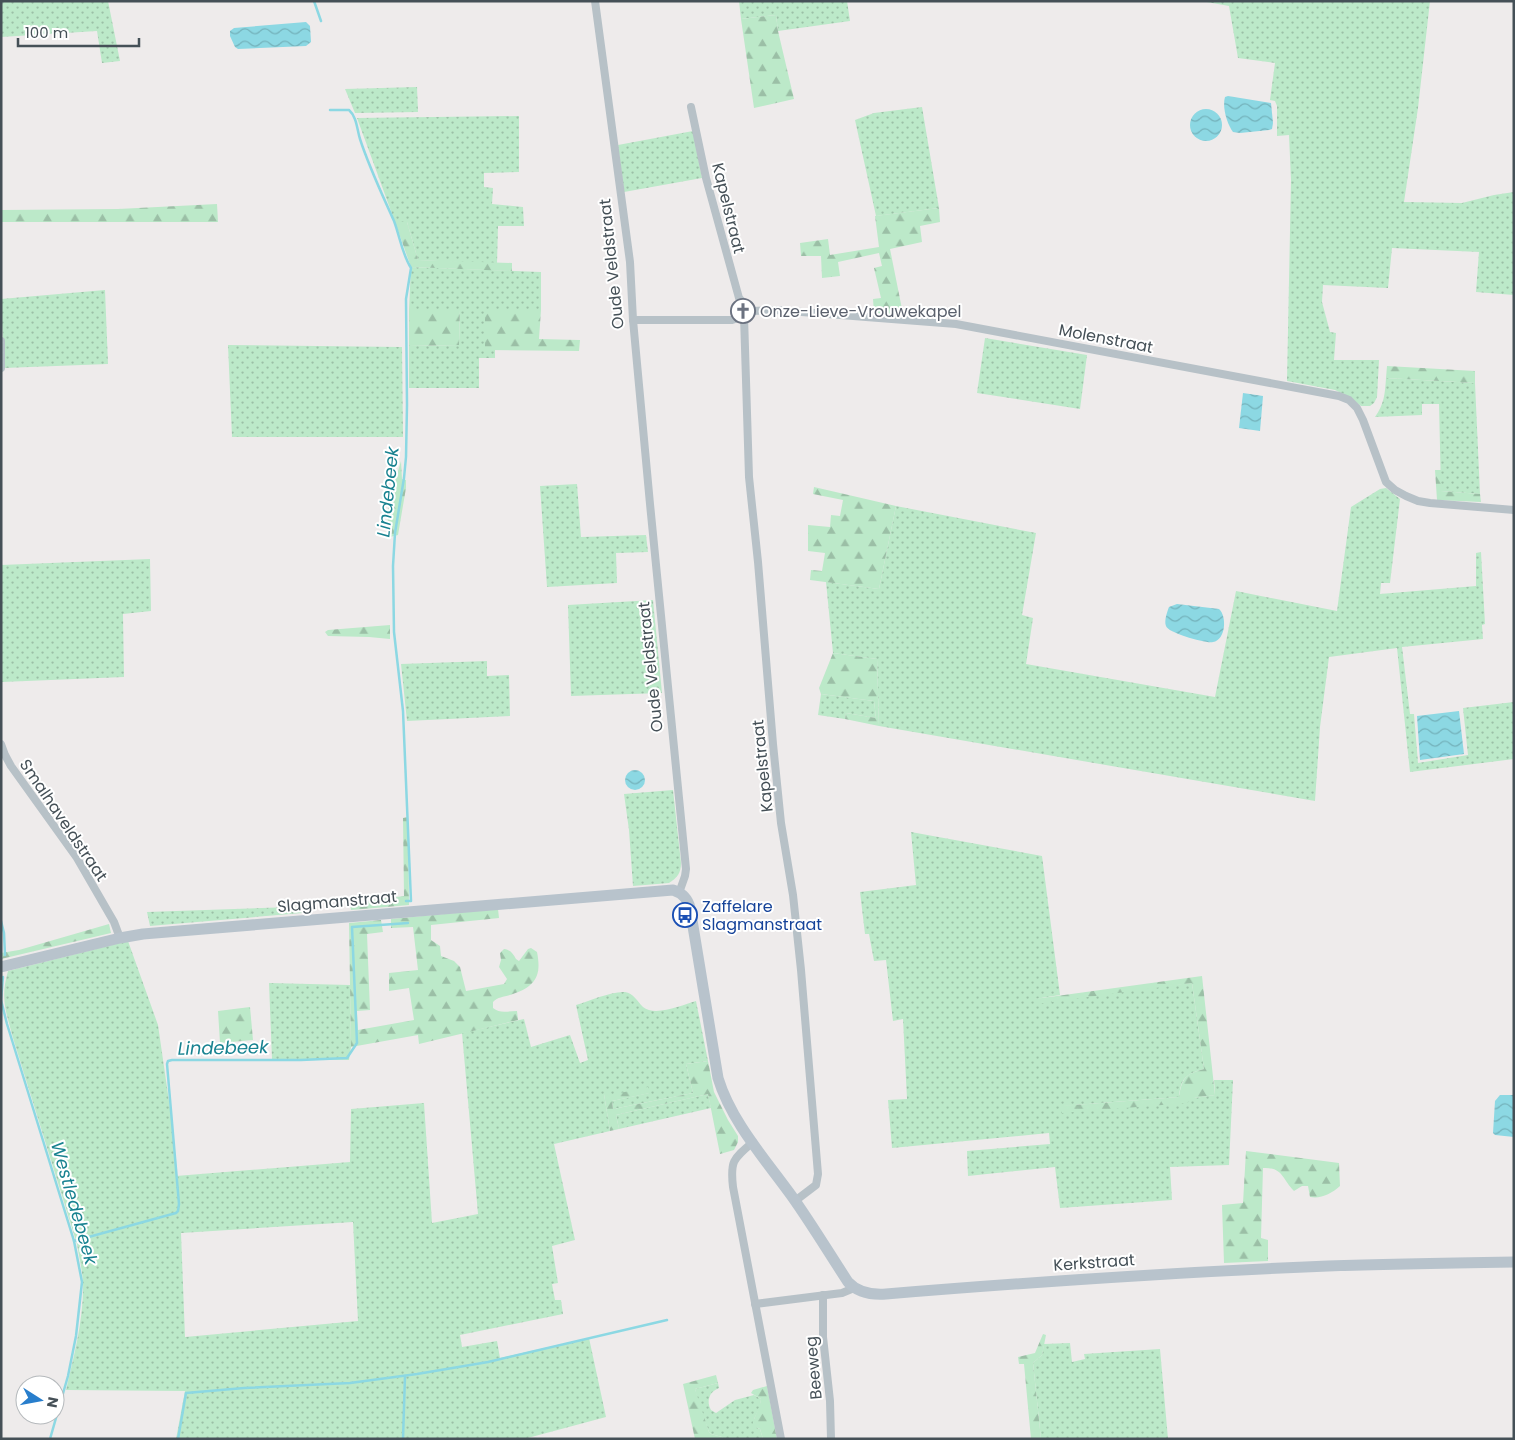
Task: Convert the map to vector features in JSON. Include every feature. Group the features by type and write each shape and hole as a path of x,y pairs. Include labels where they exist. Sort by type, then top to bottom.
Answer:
{"main road":[{"name":"Slagmanstraat","path":"1,966 120,938 168,932 664,890 679,892"},
{"path":"679,892 688,901 690,908 718,1078 723,1096 734,1117 795,1201 848,1282 854,1288"},
{"name":"Kerkstraat","path":"854,1288 869,1293 886,1294 1083,1279 1253,1270 1514,1262"}],"street":[{"name":"Oude Veldstraat","path":"596,1 630,262 633,320 686,869 679,892"},
{"name":"Kapelstraat","path":"691,107 706,178 739,298 752,311"},
{"name":"Molenstraat","path":"633,320 732,320 752,311 776,310 956,324 1339,396 1349,400 1357,408 1386,482 1395,490 1418,501 1514,510"},
{"name":"Kapelstraat","path":"744,316 749,476 772,742 793,895 801,970 818,1174 816,1185 795,1201"},
{"path":"1,341 1,368"},
{"name":"Smalhaveldstraat","path":"1,744 11,766 77,858 114,922 120,938"},
{"path":"753,1142 737,1156 731,1169 781,1439"},
{"path":"755,1304 842,1293 854,1288"},
{"name":"Beeweg","path":"823,1295 823,1337 830,1401 831,1439"}],"green space":[{"path":"1,1 108,1 120,61 102,63 97,31 1,37"},
{"path":"739,1 847,1 850,21 778,31 776,15 741,19"},
{"path":"1201,1 1430,1 1418,108 1404,202 1462,203 1514,192 1514,295 1476,292 1479,252 1392,248 1388,288 1323,285 1322,302 1330,332 1336,333 1334,360 1379,360 1377,397 1370,406 1361,406 1351,398 1335,390 1287,381 1291,180 1289,135 1277,136 1277,106 1275,101 1270,100 1275,63 1238,58 1229,6"},
{"path":"776,15 794,99 754,108 741,19"},
{"path":"417,87 418,112 355,113 345,89"},
{"path":"922,107 939,208 876,216 855,120 874,113"},
{"path":"519,116 519,172 484,173 484,187 493,188 492,204 523,207 524,226 498,226 497,264 418,260 407,222 395,222 357,118"},
{"path":"693,131 702,178 624,192 618,145"},
{"path":"217,204 218,222 1,222 1,210 118,209"},
{"path":"939,208 940,222 920,226 922,242 890,249 903,314 874,313 873,299 881,298 874,268 882,266 879,253 838,262 840,276 822,278 821,256 801,256 800,243 828,239 830,255 879,247 875,216"},
{"path":"395,222 407,222 418,260 512,263 512,271 411,267"},
{"path":"411,267 541,272 541,310 485,310 485,350 495,350 495,358 479,358 479,388 409,388 409,346 459,345 460,310 409,309"},
{"path":"105,290 108,364 4,368 1,299"},
{"path":"409,309 460,309 459,345 409,346"},
{"path":"485,310 541,310 539,339 580,340 579,351 485,350"},
{"path":"985,338 1087,355 1080,409 977,393"},
{"path":"228,345 402,347 403,437 232,437"},
{"path":"1387,366 1475,371 1475,383 1386,378"},
{"path":"1386,378 1475,383 1480,494 1441,491 1439,404 1422,404 1422,415 1375,417 1384,399"},
{"path":"401,461 402,479 406,480 406,488 398,535 390,537 388,527 389,508"},
{"path":"1435,470 1441,470 1441,491 1480,494 1481,502 1437,500"},
{"path":"577,484 581,537 646,535 648,552 616,553 617,583 547,587 540,486"},
{"path":"814,487 896,506 879,589 810,580 811,570 822,571 825,553 808,551 808,525 830,527 831,515 840,516 843,500 813,494"},
{"path":"1386,488 1400,499 1390,583 1381,583 1380,594 1476,586 1476,553 1481,552 1485,624 1482,625 1483,639 1402,647 1410,714 1414,714 1418,763 1468,755 1463,708 1514,702 1514,759 1410,772 1397,648 1329,657 1320,727 1315,801 879,726 877,659 833,653 826,582 879,589 896,506 1036,533 1022,615 1033,618 1026,664 1215,697 1236,591 1337,611 1351,507 1380,489"},
{"path":"150,559 151,611 123,614 124,677 2,682 1,565"},
{"path":"653,600 662,693 571,696 568,605"},
{"path":"390,625 390,639 328,636 325,632 328,630"},
{"path":"833,653 877,659 879,726 845,719 846,713 876,718 874,701 821,694 819,688"},
{"path":"487,661 487,676 509,675 510,716 407,721 401,664"},
{"path":"821,694 874,701 876,718 846,713 845,719 818,715"},
{"path":"673,790 681,863 679,872 669,883 633,886 624,794"},
{"path":"408,817 409,905 351,910 350,903 404,896 403,818"},
{"path":"911,832 1042,856 1060,995 1035,999 1192,983 1204,1069 1185,1078 1181,1085 1179,1097 1062,1106 1215,1095 1214,1080 1233,1080 1229,1165 1170,1167 1172,1200 1060,1208 1055,1167 968,1176 967,1151 1050,1144 1049,1133 892,1148 888,1100 907,1099 903,1019 893,1021 886,960 874,961 869,934 865,934 860,892 916,885"},
{"path":"301,907 302,913 150,926 147,912"},
{"path":"498,909 499,918 431,925 431,940 440,946 441,956 454,961 460,967 466,991 504,984 507,979 499,967 500,953 504,949 510,951 519,961 528,949 531,948 537,952 538,968 535,980 519,992 499,998 493,1002 493,1008 498,1011 517,1011 518,1020 419,1044 418,1035 351,1047 349,923 381,920 383,932 367,934 370,1010 357,1011 358,1030 414,1020 409,988 389,991 389,973 418,970 413,927 391,928 391,919"},
{"path":"109,924 111,933 1,959 1,953 19,950"},
{"path":"128,941 158,1025 171,1115 176,1176 350,1162 351,1109 424,1103 432,1223 478,1214 462,1033 524,1019 531,1047 570,1035 580,1063 588,1060 576,1005 620,992 630,994 643,1007 654,1011 661,1011 696,1001 708,1061 686,1064 693,1093 613,1109 612,1101 649,1093 611,1096 604,1094 610,1131 554,1144 575,1240 552,1246 558,1283 552,1284 555,1300 561,1300 563,1314 460,1335 462,1347 497,1341 500,1358 589,1338 606,1417 524,1439 176,1439 185,1391 66,1390 80,1323 83,1296 82,1272 77,1244 6,1012 4,989 8,971","holes":["353,1222 358,1321 185,1337 181,1233"]},
{"path":"1202,976 1215,1095 1194,1098 1187,1103 1062,1113 1062,1106 1179,1097 1183,1081 1186,1077 1204,1069 1192,983 1036,1004 1035,999"},
{"path":"269,983 350,985 351,1047 349,1060 272,1059"},
{"path":"250,1007 253,1040 220,1043 218,1011"},
{"path":"708,1061 714,1092 738,1136 738,1142 734,1150 720,1154 708,1094 616,1115 619,1129 610,1131 604,1094 610,1092 611,1095 648,1087 650,1093 612,1101 613,1109 693,1093 686,1064"},
{"path":"708,1094 711,1108 619,1129 616,1115"},
{"path":"1246,1151 1339,1163 1340,1186 1326,1195 1310,1197 1308,1186 1302,1186 1294,1191 1275,1169 1263,1168 1261,1238 1268,1240 1268,1261 1224,1263 1222,1205 1243,1203"},
{"path":"1043,1334 1046,1335 1042,1355 1033,1363 1041,1439 1031,1439 1024,1364 1019,1364 1018,1357 1035,1353"},
{"path":"1070,1343 1072,1362 1085,1359 1084,1354 1160,1349 1168,1439 1041,1439 1033,1363 1042,1355 1044,1344"},
{"path":"716,1375 718,1383 695,1389 709,1432 723,1439 695,1439 683,1384"},
{"path":"718,1383 719,1388 711,1394 709,1400 709,1407 716,1413 735,1400 754,1395 761,1399 760,1407 754,1419 763,1439 723,1439 709,1432 695,1389"},
{"path":"767,1386 777,1439 763,1439 760,1429 752,1426 761,1399 751,1393 753,1390"}],"water":[{"path":"306,22 310,26 311,42 306,46 238,49 235,47 230,36 230,31 234,28"},
{"path":"1225,97 1271,103 1272,129 1240,133 1233,132 1227,120 1225,110 1224,101"},
{"path":"1206,109 1217,114 1222,125 1217,136 1206,141 1195,136 1190,125 1195,114"},
{"path":"1243,393 1263,396 1260,431 1239,428"},
{"path":"1177,604 1219,609 1222,612 1224,622 1221,637 1213,642 1209,642 1180,635 1168,629 1165,622 1168,609"},
{"path":"1459,711 1464,754 1420,760 1417,716"},
{"path":"635,770 642,773 645,780 642,787 635,790 628,787 625,780 628,773"},
{"path":"1500,1095 1514,1095 1514,1137 1495,1135 1493,1133 1495,1101"}],"waterway":[{"name":"Lindebeek","path":"314,1 321,21"},
{"name":"Lindebeek","path":"330,110 349,110 354,116 367,160 394,221 403,251 411,268 406,299 406,457 395,533 393,566 394,632 403,711 411,901 406,901"},
{"name":"Westledebeek","path":"1,921 4,933 5,955"},
{"name":"Lindebeek","path":"74,1241 178,1211 168,1061 347,1058 357,1043 352,927 408,923"},
{"name":"Westledebeek","path":"3,977 1,1000 7,1024 74,1241 82,1282 76,1336 68,1376 50,1439"},
{"path":"178,1439 186,1393 350,1383 417,1374 488,1362 667,1320"},
{"path":"403,1439 405,1376"}],"place":[{"name":"Onze-Lieve-Vrouwekapel","path":"743,311"},
{"name":"Zaffelare Slagmanstraat","path":"685,915"}]}
